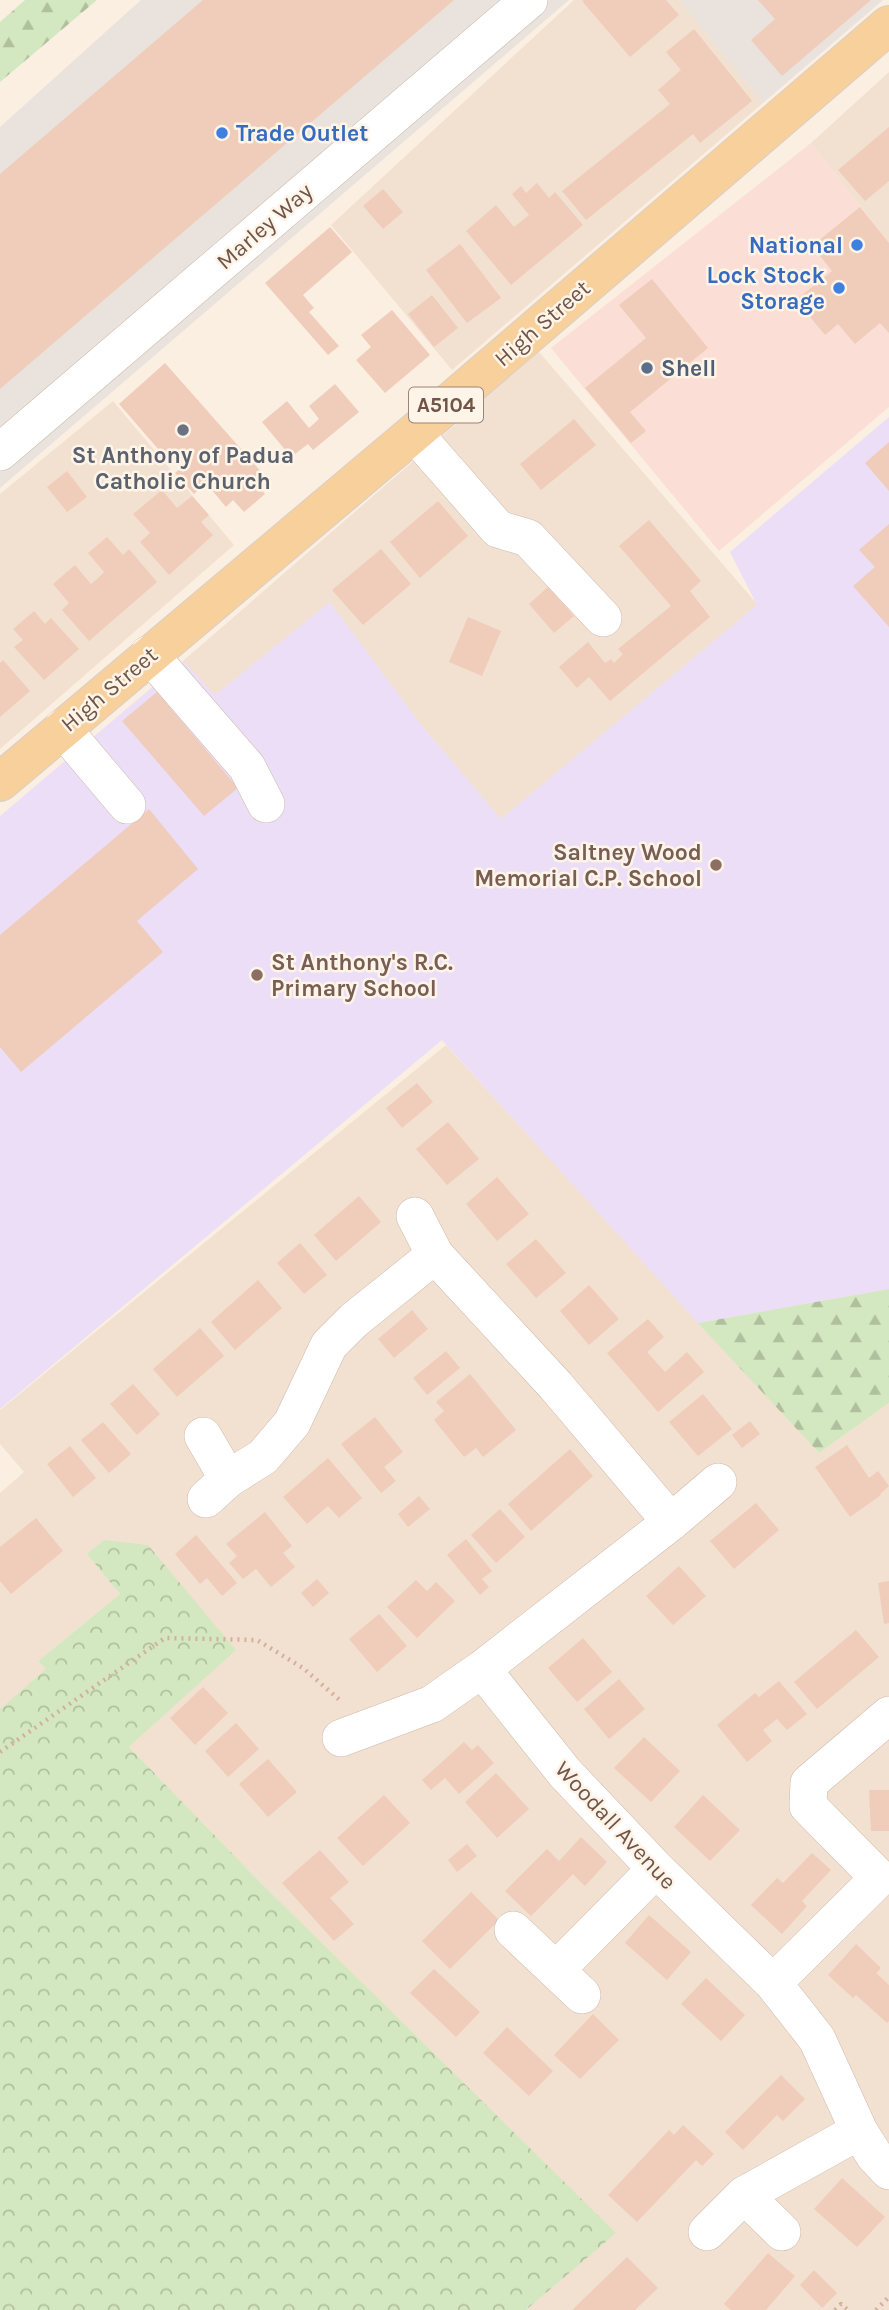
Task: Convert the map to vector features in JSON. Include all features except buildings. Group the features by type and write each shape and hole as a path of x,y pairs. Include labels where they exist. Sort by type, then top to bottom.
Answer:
{"main road":[{"name":"High Street","path":"0,782 414,433 889,24"}],"street":[{"name":"Marley Way","path":"0,452 528,0"},
{"path":"414,433 498,529 528,538 603,618"},
{"path":"149,654 247,767 266,804"},
{"path":"62,728 127,805"},
{"path":"415,1216 435,1255 556,1386 671,1522"},
{"path":"203,1436 217,1489 263,1457 292,1423 328,1345 354,1320 435,1255"},
{"path":"351,1734 432,1704 482,1669 671,1522 718,1482"},
{"name":"Woodall Avenue","path":"482,1669 565,1773 656,1869 773,1983 817,2039 859,2131 874,2155 889,2171"},
{"path":"773,1983 884,1880 807,1806 809,1783 889,1715"},
{"path":"556,1970 656,1869"},
{"path":"513,1930 582,1995"},
{"path":"707,2231 744,2195 859,2131"},
{"path":"744,2195 782,2232"}],"path":[{"path":"0,1752 164,1638 257,1640 303,1668 342,1701 351,1734"},
{"path":"876,2310 889,2297"},
{"path":"835,2310 841,2304 848,2310"}],"shaded area":[{"path":"141,0 569,0 0,488 0,127"},
{"path":"574,0 679,0 763,103 452,370 331,225"},
{"path":"679,0 883,0 763,103"},
{"path":"889,72 889,243 811,143"},
{"path":"811,143 889,243 889,407 719,551 551,348"},
{"path":"539,352 758,605 501,820 422,726 214,695 183,661"},
{"path":"113,401 234,545 0,749 0,494"},
{"path":"889,417 889,1289 698,1323 442,1040 0,1409 0,816 183,661 215,695 330,602 422,726 501,819 757,605 730,552"},
{"path":"446,1045 819,1453 889,1403 889,2310 526,2310 615,2233 260,1882 129,1747 235,1650 88,1554 120,1594 38,1661 47,1669 0,1709 0,1493 24,1472 0,1444 0,1410"}],"green space":[{"path":"25,0 97,0 0,82 0,22"},
{"path":"889,1289 889,1403 819,1453 698,1323"},
{"path":"104,1540 148,1545 236,1650 129,1747 260,1882 616,2233 526,2310 0,2310 0,1709 46,1669 38,1661 120,1594 87,1554"}],"place":[{"name":"Trade Outlet","path":"222,133"},
{"name":"National","path":"857,245"},
{"name":"Lock Stock Storage","path":"839,288"},
{"name":"Shell","path":"647,368"},
{"name":"St Anthony of Padua Catholic Church","path":"183,430"},
{"name":"Saltney Wood Memorial C.P. School","path":"716,865"},
{"name":"St Anthony's R.C. Primary School","path":"257,975"}]}
